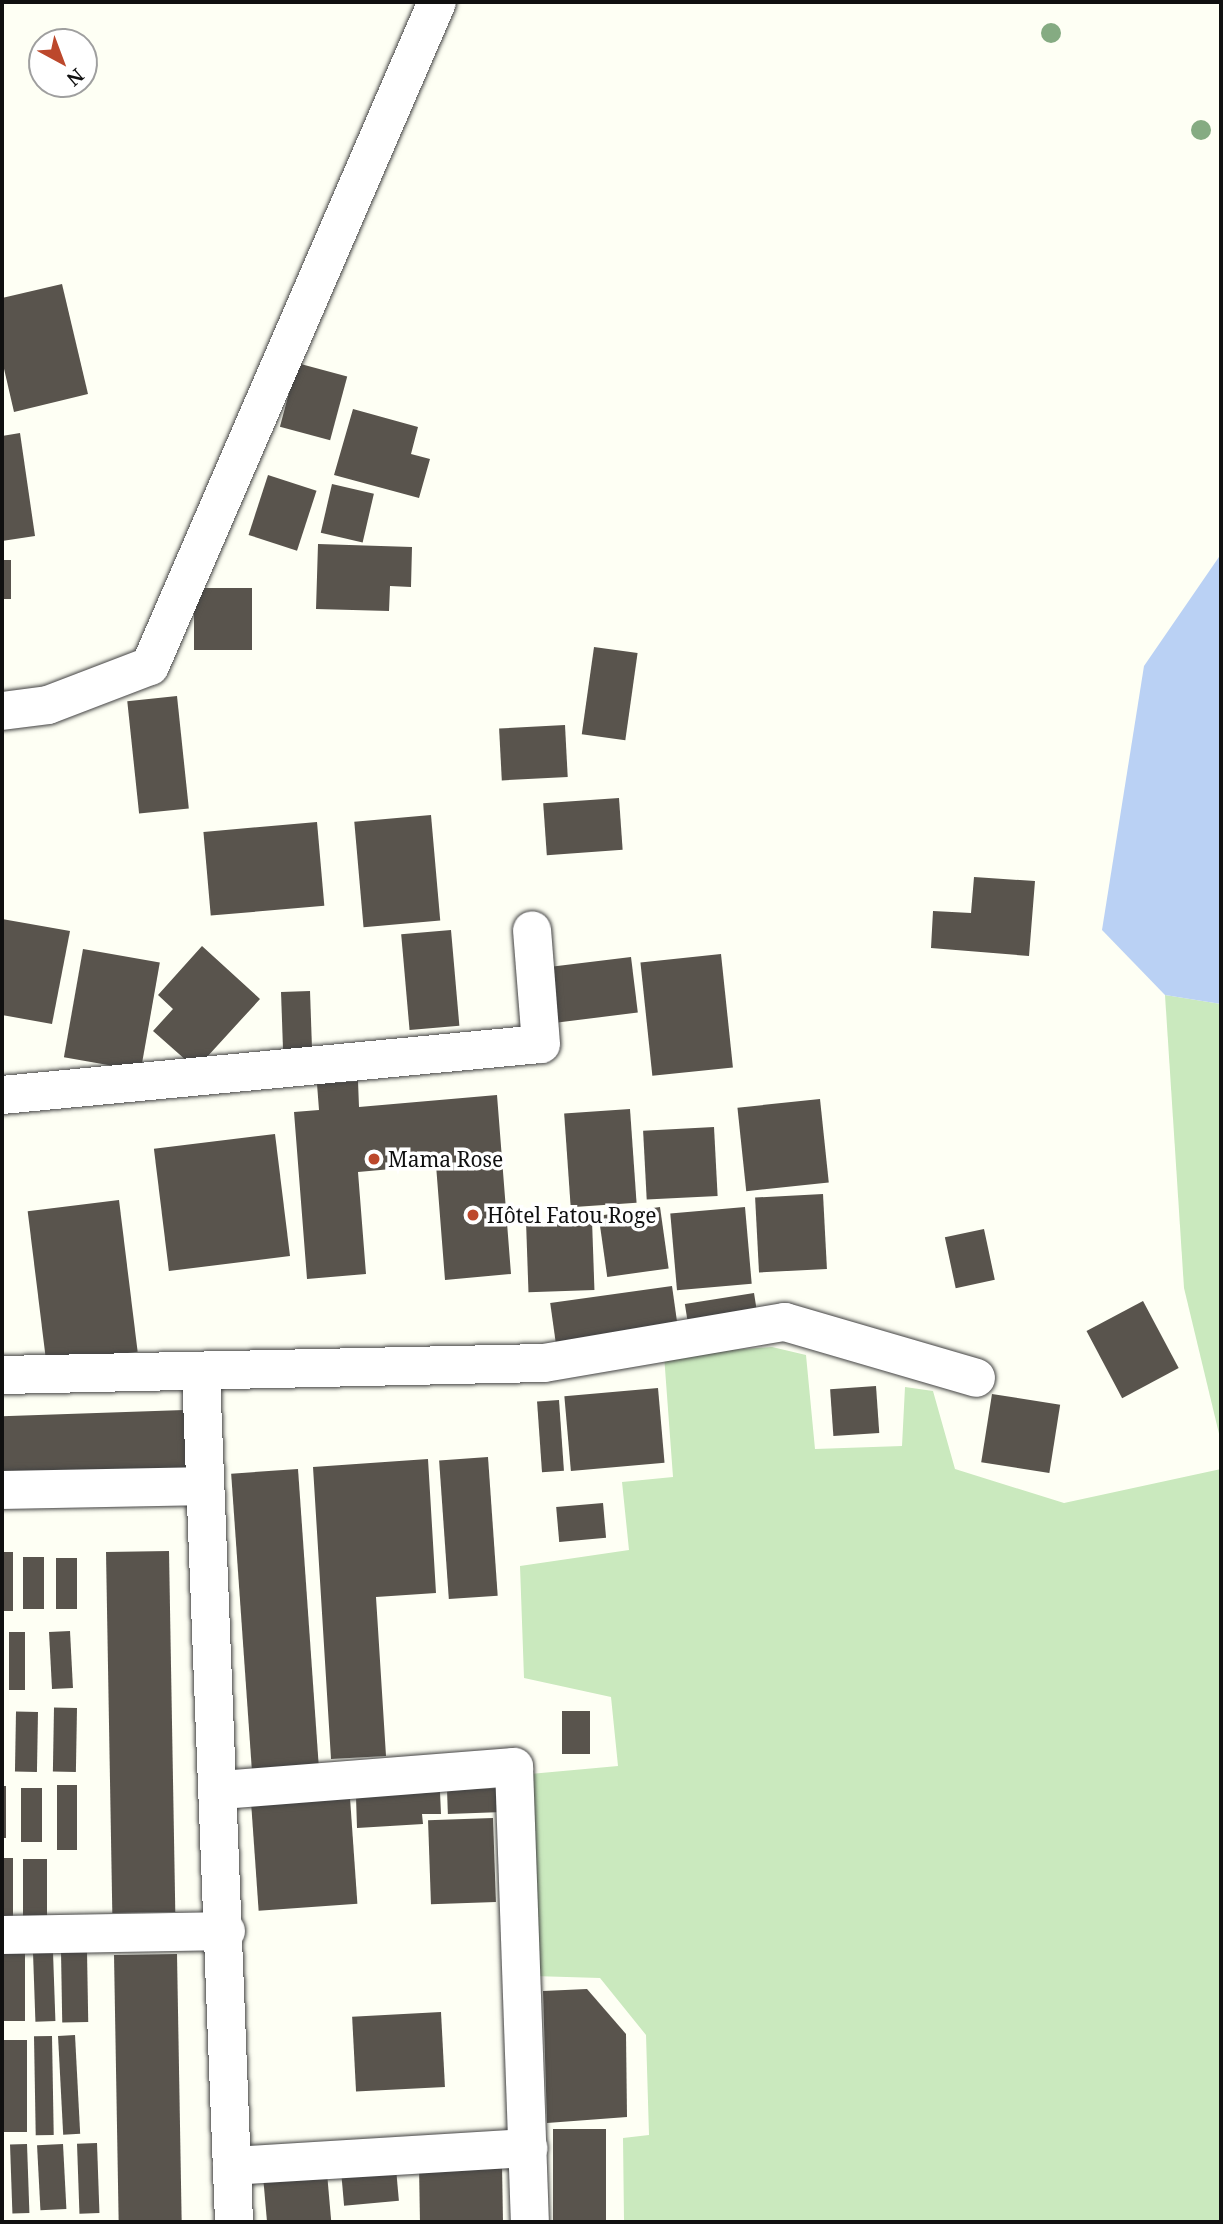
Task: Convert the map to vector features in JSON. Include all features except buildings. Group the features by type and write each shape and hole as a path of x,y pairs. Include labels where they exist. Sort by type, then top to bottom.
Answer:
{"street":[{"path":"2,711 48,705 150,666 437,2"},
{"path":"2,1095 541,1044 532,930"},
{"path":"2,1375 201,1374 544,1363 785,1322 976,1378"},
{"path":"201,1374 221,1790 234,2222"},
{"path":"2,1490 205,1486"},
{"path":"221,1790 514,1767 530,2222"},
{"path":"2,1935 226,1930"},
{"path":"233,2166 527,2148"}],"green space":[{"path":"1165,995 1221,1004 1221,1442 1184,1288"},
{"path":"772,1347 806,1355 815,1449 902,1446 905,1387 933,1391 955,1469 1064,1503 1221,1469 1221,2222 624,2221 623,2138 649,2135 646,2035 600,1978 533,1976 530,1774 618,1766 611,1697 524,1678 520,1566 629,1550 622,1482 673,1477 664,1355"}],"water":[{"path":"1221,554 1221,1004 1165,995 1102,930 1144,666"}],"place":[{"name":"Mama Rose","path":"374,1159"},
{"name":"Hôtel Fatou Roge","path":"473,1215"}]}
